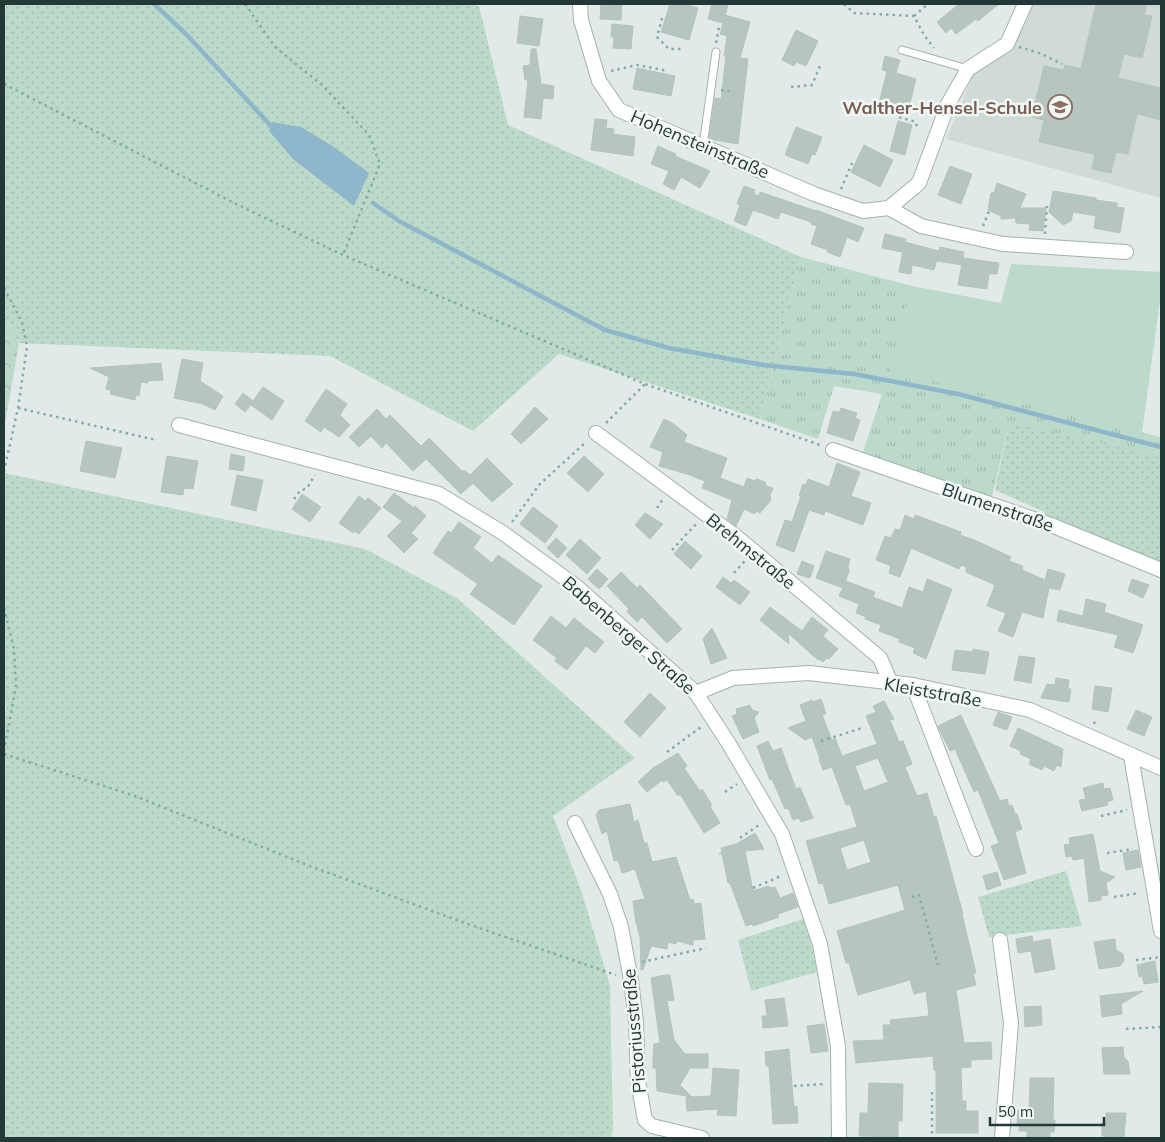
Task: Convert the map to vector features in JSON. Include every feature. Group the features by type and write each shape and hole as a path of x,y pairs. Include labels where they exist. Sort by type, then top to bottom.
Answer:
{"street":[{"name":"Hohensteinstraße","path":"580,4 580,20 599,80 619,110 836,202 863,211 889,208"},
{"path":"1025,4 1007,44 968,70 948,104 919,183 889,208 921,226 1003,244 1126,252"},
{"name":"Babenberger Straße","path":"179,424 439,494 503,533 577,587 696,693 730,744 782,834 820,944 838,1046 839,1138"},
{"name":"Brehmstraße","path":"596,433 738,538 880,658 891,684"},
{"name":"Blumenstraße","path":"833,450 1051,525 1161,570"},
{"name":"Kleiststraße","path":"696,693 733,678 809,673 891,684 913,685 1030,710 1161,768"},
{"path":"913,685 976,849"},
{"path":"1131,756 1161,931"},
{"name":"Pistoriusstraße","path":"575,823 610,894 621,927 631,980 636,1022 638,1081 645,1120 652,1126 702,1138"},
{"path":"1000,940 1011,1023 1002,1138"}],"lane":[{"path":"902,50 968,70"},
{"path":"703,146 716,52"}],"path":[{"path":"245,4 275,46 322,85 369,135 380,164 343,255"},
{"path":"844,4 854,13 914,16 928,4"},
{"path":"914,16 924,35"},
{"path":"662,18 657,37 669,49 682,49"},
{"path":"1007,44 1042,54 1062,64"},
{"path":"598,74 637,65 668,71"},
{"path":"791,87 812,85 820,66"},
{"path":"4,84 234,203 343,255 645,384 833,450"},
{"path":"899,117 916,122 917,129"},
{"path":"836,202 852,163"},
{"path":"1042,246 1047,206"},
{"path":"4,288 22,322 27,347 18,408 4,471"},
{"path":"503,533 540,484 596,433 645,384"},
{"path":"18,408 156,440"},
{"path":"294,499 300,491 307,488 316,474 319,462"},
{"path":"672,550 706,514"},
{"path":"4,608 14,650 16,686 4,753 134,796 302,863 417,906 631,980"},
{"path":"667,752 712,718"},
{"path":"821,741 862,728"},
{"path":"1101,816 1140,808"},
{"path":"740,838 772,816"},
{"path":"1107,853 1147,846"},
{"path":"753,888 794,869"},
{"path":"1114,897 1154,890"},
{"path":"912,897 919,895 938,964"},
{"path":"628,965 706,948"},
{"path":"1136,960 1161,957"},
{"path":"1126,1029 1161,1027"},
{"path":"794,1086 838,1084"},
{"path":"932,1092 932,1138"}],"shaded area":[{"name":"Walther-Hensel-Schule","path":"1033,4 1161,4 1161,198 946,139 973,75 1011,49 1029,16"}],"green space":[{"path":"4,4 466,4 479,6 508,125 801,257 760,419 559,354 473,431 330,356 19,343 4,315"},
{"path":"801,257 912,286 890,370 1161,437 1161,457 1010,422 991,500 862,455 882,394 834,386 818,439 760,419"},
{"path":"1011,264 1161,272 1161,293 1142,433 889,370 912,286 1001,303"},
{"path":"4,315 19,343 4,429"},
{"path":"1010,421 1161,457 1161,562 1041,516 1045,512 995,490"},
{"path":"4,473 365,549 457,598 635,758 553,816 582,893 610,986 613,1128 611,1138 4,1138 4,717 6,707 4,691"},
{"path":"1066,871 1082,926 989,937 978,897"},
{"path":"806,918 817,972 751,991 738,940"}],"water":[{"path":"272,122 301,127 334,147 369,173 354,206 294,160 269,131"}],"building":[{"path":"601,4 622,4 621,20 600,19"},
{"path":"670,4 684,4 698,8 689,40 661,32"},
{"path":"712,4 728,4 725,15 750,22 740,58 748,59 738,144 709,139 715,98 721,99 727,36 720,34 723,23 708,19"},
{"path":"959,4 999,4 978,21 976,19 956,34 951,28 946,33 937,22"},
{"path":"1096,4 1147,4 1144,15 1152,16 1142,58 1124,54 1118,78 1161,88 1161,120 1137,114 1128,154 1116,152 1111,173 1092,169 1095,154 1039,142 1044,120 1032,117 1044,66 1064,70 1065,65 1081,69"},
{"path":"520,16 543,19 539,46 517,43"},
{"path":"612,24 633,26 631,49 613,48 614,37 611,37"},
{"path":"796,30 818,41 806,66 796,62 794,66 782,60"},
{"path":"531,49 536,49 541,84 554,86 553,99 543,98 541,119 524,117 528,80 525,80 523,66 530,65"},
{"path":"885,56 900,60 896,73 916,79 907,115 878,107 887,71 882,70"},
{"path":"637,68 675,76 671,96 633,89"},
{"path":"595,119 607,120 606,128 614,129 613,134 635,137 633,156 591,150"},
{"path":"898,121 912,125 905,155 890,151"},
{"path":"796,127 822,137 815,155 812,154 808,164 785,155"},
{"path":"864,145 893,160 880,187 851,172"},
{"path":"658,146 676,154 675,156 710,171 700,188 681,177 674,190 663,184 669,171 651,164"},
{"path":"950,166 972,174 961,204 938,195"},
{"path":"997,183 1026,194 1020,208 1046,208 1043,231 1029,230 1030,224 1016,223 1015,218 1001,219 1001,216 988,210 991,193 994,193"},
{"path":"744,186 755,190 754,194 759,196 760,192 864,228 858,242 847,237 840,257 811,244 817,226 811,224 811,222 781,212 778,219 753,210 746,226 734,221 740,205 737,204"},
{"path":"1053,191 1117,203 1117,207 1124,208 1120,233 1094,228 1096,216 1073,212 1071,221 1063,225 1049,212"},
{"path":"885,234 906,239 905,242 939,251 940,247 964,252 962,265 937,261 938,255 934,270 912,265 911,274 899,272 904,244 902,252 882,248"},
{"path":"963,258 999,263 997,274 989,274 987,289 958,285"},
{"path":"182,359 203,363 200,381 223,396 215,410 203,404 174,398"},
{"path":"161,363 163,380 148,381 148,383 141,382 139,396 136,395 135,400 110,394 111,390 106,389 109,377 90,368"},
{"path":"263,387 284,401 272,420 251,405 252,403 245,412 235,404 243,393 253,401"},
{"path":"326,389 347,404 340,415 350,425 339,437 324,427 321,432 305,421"},
{"path":"535,407 548,419 521,444 511,434"},
{"path":"841,408 857,413 855,418 860,420 853,441 827,433 833,411 839,412"},
{"path":"377,409 386,419 390,415 421,446 429,438 463,472 464,470 470,475 487,458 513,484 492,502 473,483 461,494 426,459 413,471 386,443 382,448 371,436 359,447 349,437"},
{"path":"664,419 674,424 687,435 684,442 727,458 720,478 744,487 747,478 754,481 757,479 765,482 766,486 773,488 770,495 771,500 760,513 756,511 755,514 744,509 736,526 727,519 732,500 702,488 705,481 659,466 663,452 650,447"},
{"path":"86,441 122,448 115,478 80,471"},
{"path":"231,454 245,457 243,471 229,469"},
{"path":"167,456 198,461 193,489 184,488 183,495 161,492"},
{"path":"584,456 604,474 588,492 567,473"},
{"path":"837,463 860,472 851,496 871,503 863,525 825,511 824,515 809,510 794,552 776,545 785,520 792,522 803,484 806,485 808,479 829,487"},
{"path":"237,475 263,480 256,511 231,505"},
{"path":"394,493 414,508 415,506 426,516 411,533 418,539 404,553 387,536 402,521 383,507"},
{"path":"302,494 321,507 310,522 292,509"},
{"path":"359,496 365,501 368,498 381,508 359,534 354,531 353,533 339,523"},
{"path":"533,507 558,526 545,543 520,524"},
{"path":"645,513 663,524 650,539 635,525"},
{"path":"905,515 914,519 915,515 961,532 960,535 1011,557 1009,561 1023,566 1022,570 1045,580 1048,569 1065,574 1060,590 1049,588 1043,618 1022,612 1013,637 998,631 1006,613 987,606 995,585 966,572 966,567 961,565 959,569 911,548 900,577 889,573 891,566 876,560 885,536 891,538 895,529 900,530"},
{"path":"459,522 481,537 473,548 492,563 498,555 542,586 514,625 470,594 478,584 433,553 448,531 451,533"},
{"path":"556,538 567,548 558,558 547,548"},
{"path":"580,539 601,558 587,574 566,555"},
{"path":"685,541 702,556 691,569 674,554"},
{"path":"826,551 850,559 849,571 843,588 816,578"},
{"path":"802,561 814,566 810,578 797,574"},
{"path":"597,569 608,579 599,589 588,579"},
{"path":"621,572 637,588 640,585 682,629 667,643 642,617 637,622 627,612 629,609 607,586"},
{"path":"723,577 731,583 734,580 750,592 740,605 716,587"},
{"path":"927,579 952,589 926,659 913,653 915,648 899,642 900,639 879,631 881,625 865,619 866,617 856,613 859,604 839,596 846,581 875,592 873,597 902,608 909,587 923,592"},
{"path":"1132,579 1149,585 1143,598 1128,591"},
{"path":"1086,599 1106,604 1104,612 1143,625 1133,653 1114,647 1118,635 1057,621 1059,610 1083,616"},
{"path":"770,607 802,631 812,617 828,630 823,636 838,649 829,659 827,658 823,662 818,660 788,633 789,644 760,620"},
{"path":"551,616 566,628 574,618 604,642 595,653 586,646 567,670 555,661 557,658 533,640"},
{"path":"712,628 727,658 711,664 703,639"},
{"path":"973,649 989,652 985,674 952,670 955,650 973,652"},
{"path":"1019,656 1035,658 1031,683 1014,680"},
{"path":"1056,678 1069,680 1068,689 1071,689 1069,702 1041,698 1047,684 1055,685"},
{"path":"1095,686 1112,688 1108,712 1092,709"},
{"path":"650,693 666,708 640,737 624,722"},
{"path":"821,699 826,714 822,715 832,740 835,738 842,756 877,744 866,716 876,712 873,706 884,701 894,719 890,720 899,742 903,741 912,764 905,767 917,796 927,793 934,817 936,816 963,914 976,973 973,974 976,985 956,990 964,1043 991,1042 992,1059 971,1060 971,1067 961,1068 962,1101 966,1101 966,1111 978,1111 978,1133 936,1133 936,1070 934,1070 933,1056 856,1063 853,1041 884,1040 883,1025 891,1025 890,1020 929,1016 926,991 914,994 910,980 858,995 849,963 846,963 837,931 905,910 898,885 829,904 823,883 819,884 806,841 857,827 850,804 846,805 832,767 823,770 812,737 805,740 788,728 806,721 800,705 812,700 813,702","holes":["878,758 888,782 864,791 855,766","864,840 871,862 847,870 840,848"]},
{"path":"750,705 752,710 759,712 754,718 759,732 743,739 732,716 737,714 736,709"},
{"path":"1136,710 1152,717 1144,736 1127,729"},
{"path":"998,712 1012,717 1007,730 993,725"},
{"path":"961,715 1000,801 1007,799 1009,806 1012,805 1015,814 1017,814 1022,829 1015,832 1026,873 1004,880 991,846 999,843 978,790 974,792 955,749 950,751 938,726"},
{"path":"1018,728 1063,749 1061,767 1057,765 1054,771 1044,766 1042,770 1029,764 1031,759 1020,754 1021,751 1010,746"},
{"path":"768,741 773,751 781,748 796,789 800,787 813,818 801,822 799,818 793,820 788,808 785,809 772,779 770,780 757,746"},
{"path":"678,753 687,766 684,768 700,791 702,789 720,823 704,833 680,794 678,796 667,780 663,782 662,780 647,792 638,782 653,768"},
{"path":"1103,783 1104,789 1110,788 1113,800 1107,802 1108,805 1082,811 1079,800 1086,799 1083,788"},
{"path":"630,804 634,822 638,820 644,843 647,843 652,862 676,857 690,900 693,899 694,904 701,903 705,939 693,940 693,945 677,941 676,944 668,942 667,949 651,946 643,970 641,970 640,935 636,924 633,901 645,899 635,869 622,873 618,860 614,861 607,831 602,834 596,815 599,810"},
{"path":"755,833 764,849 745,851 753,891 768,886 771,888 775,887 780,898 793,893 798,907 778,914 779,917 753,926 752,924 746,926 730,883 728,883 722,854 719,854 722,852 721,848 736,844"},
{"path":"1093,834 1100,871 1115,877 1106,883 1108,895 1101,896 1101,900 1089,902 1084,858 1073,860 1072,856 1066,857 1064,845 1070,844 1069,838"},
{"path":"1138,850 1141,867 1126,870 1123,853"},
{"path":"997,872 1001,885 987,890 983,876"},
{"path":"1032,936 1033,942 1050,939 1055,969 1035,973 1031,951 1018,953 1016,939"},
{"path":"1115,939 1116,950 1123,954 1124,961 1120,966 1099,969 1094,942"},
{"path":"1155,961 1158,982 1144,984 1142,976 1139,977 1137,965"},
{"path":"670,975 674,1000 667,1001 674,1040 685,1054 708,1054 708,1068 690,1068 680,1085 692,1097 657,1091 656,1068 653,1068 654,1044 660,1043 651,978"},
{"path":"1143,991 1121,1004 1122,1014 1102,1017 1100,996"},
{"path":"784,998 788,1026 763,1028 762,1016 767,1016 765,1000"},
{"path":"1041,1006 1042,1025 1025,1027 1024,1007"},
{"path":"824,1024 828,1051 811,1053 807,1026"},
{"path":"1123,1047 1124,1058 1128,1061 1130,1074 1104,1074 1102,1048"},
{"path":"789,1049 794,1107 797,1106 798,1123 773,1124 769,1066 766,1066 765,1052"},
{"path":"713,1068 739,1070 736,1116 717,1115 718,1109 687,1111 686,1097 711,1096"},
{"path":"1030,1078 1054,1078 1053,1120 1055,1120 1054,1132 1050,1132 1050,1138 1027,1138 1027,1131 1019,1131 1019,1124 1017,1124 1018,1110 1029,1111"},
{"path":"869,1083 903,1084 902,1121 898,1121 898,1137 859,1136 860,1113 868,1113"},
{"path":"1106,1113 1126,1113 1124,1138 1105,1138 1105,1136 1102,1136 1102,1123 1106,1123"}],"waterway":[{"path":"154,4 186,34 271,126"},
{"path":"373,203 399,221 605,330 669,348 763,365 854,374 958,394 1161,447"}],"place":[{"name":"Walther-Hensel-Schule","path":"1060,107"}]}
